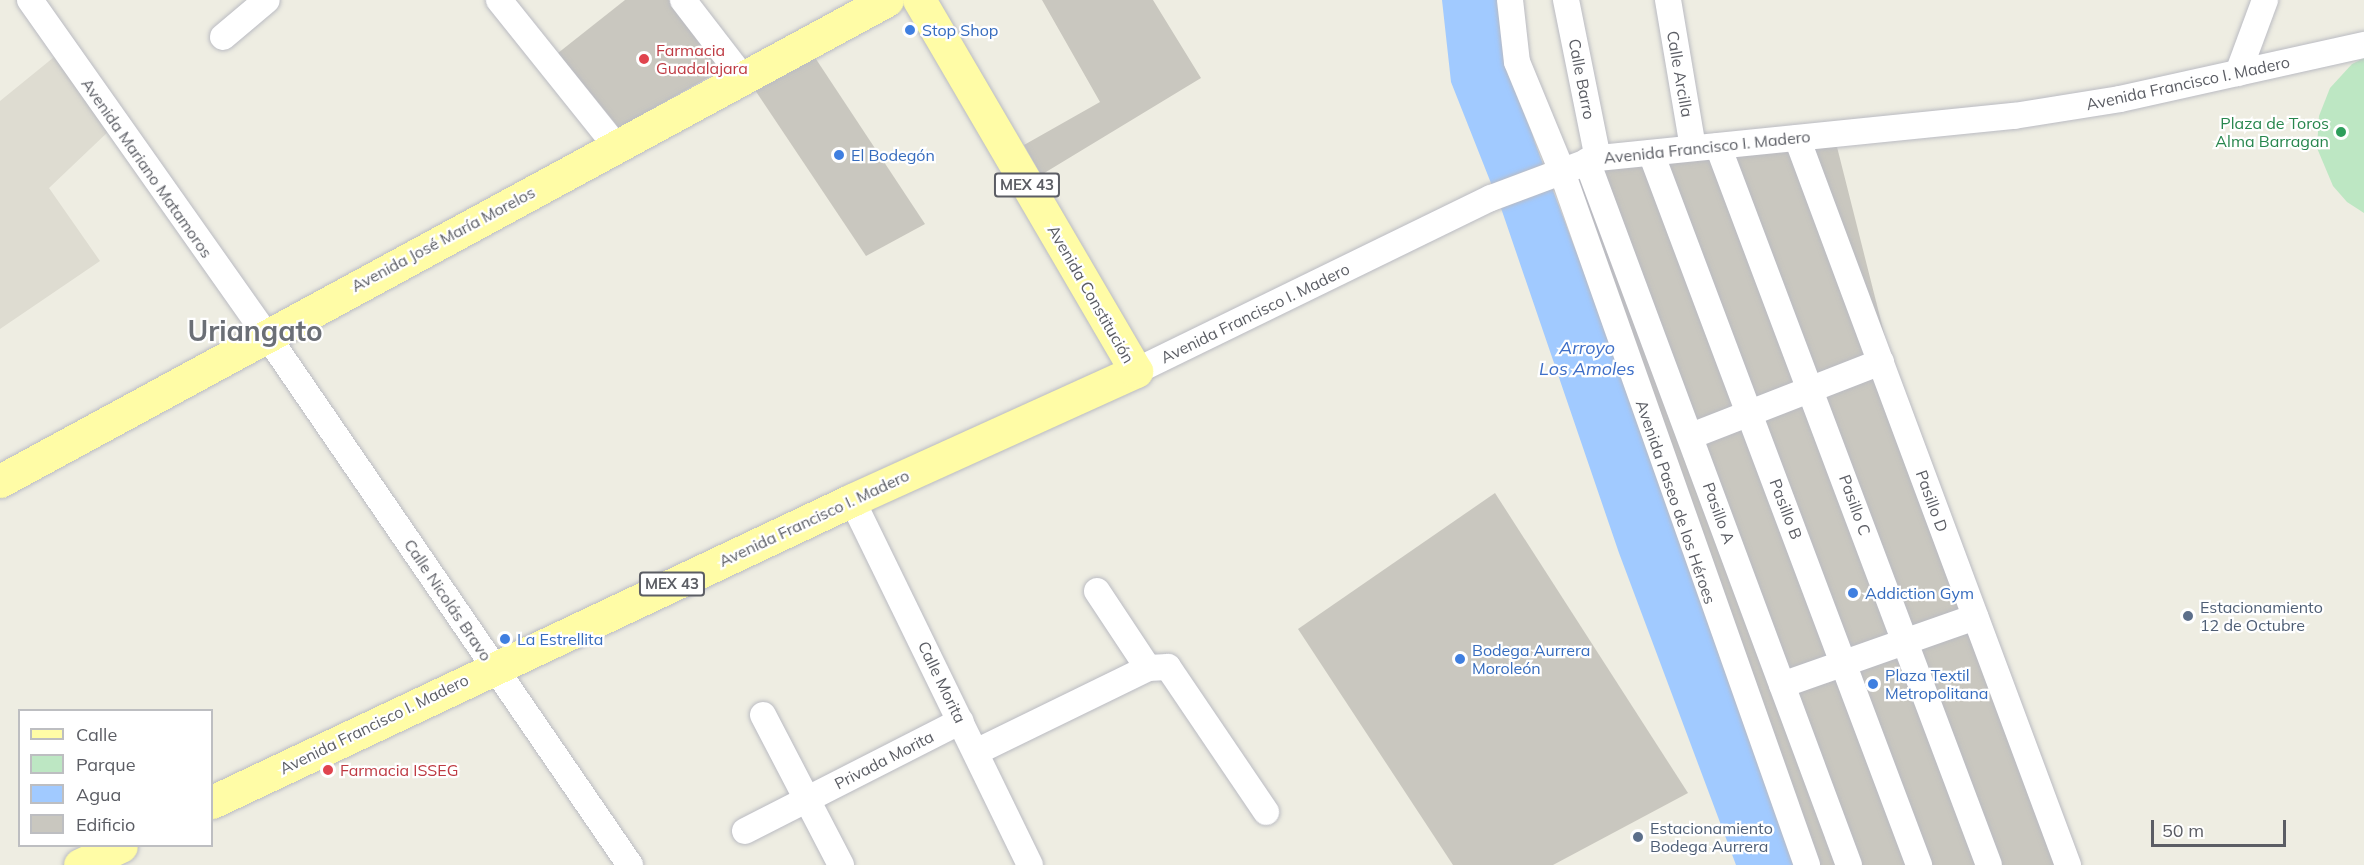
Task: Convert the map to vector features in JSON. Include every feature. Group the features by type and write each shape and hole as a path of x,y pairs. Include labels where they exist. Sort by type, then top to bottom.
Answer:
{"main road":[{"name":"Avenida José María Morelos","path":"0,481 266,334 887,0"},
{"name":"Avenida Constitución","path":"919,0 1136,371"},
{"name":"Avenida Francisco I. Madero","path":"213,802 852,500 1136,371"},
{"path":"80,865 119,847"}],"street":[{"name":"Avenida Mariano Matamoros","path":"30,0 266,334"},
{"path":"223,37 267,0"},
{"path":"499,0 616,146"},
{"path":"682,0 743,78"},
{"name":"Avenida Paseo de los Héroes","path":"1510,0 1517,62 1807,865"},
{"name":"Calle Barro","path":"1566,0 1592,160"},
{"name":"Calle Arcilla","path":"1668,0 1693,148"},
{"path":"2238,73 2265,0"},
{"name":"Avenida Francisco I. Madero","path":"1136,371 1491,198 1556,171 1592,160 2014,116 2120,99 2364,45"},
{"name":"Pasillo D","path":"1797,138 2068,865"},
{"name":"Pasillo C","path":"1718,146 1813,388 1905,644 1989,865"},
{"name":"Pasillo B","path":"1651,153 1920,865"},
{"name":"Pasillo A","path":"1592,160 1849,865"},
{"name":"Calle Nicolás Bravo","path":"266,334 630,865"},
{"path":"1691,436 1881,362"},
{"name":"Calle Morita","path":"852,500 1029,865"},
{"path":"1096,591 1148,668"},
{"path":"1782,685 1846,665 1975,617"},
{"path":"976,752 1148,668 1168,667 1266,812"},
{"path":"763,715 841,865"},
{"name":"Privada Morita","path":"745,831 961,721"}],"shaded area":[{"path":"59,53 111,129 49,188 100,261 0,329 0,101"}],"green space":[{"name":"Plaza de Toros Alma Barragan","path":"2364,58 2364,213 2347,202 2333,186 2317,148 2319,116 2330,88 2352,64"}],"water":[{"name":"Arroyo Los Amoles","path":"1442,0 1507,0 1511,64 1535,143 1574,246 1620,348 1805,865 1736,865 1619,553 1502,211 1451,82"}],"building":[{"name":"Farmacia Guadalajara","path":"625,0 675,0 730,65 619,128 558,53"},
{"path":"1042,0 1153,0 1201,78 1041,175 1024,145 1100,102"},
{"name":"El Bodegón","path":"812,53 925,224 866,256 753,87"},
{"name":"Plaza Textil Metropolitana","path":"1836,143 1927,503 2065,865 1813,865 1570,170"},
{"name":"Bodega Aurrera Moroleón","path":"1495,493 1688,793 1553,865 1453,865 1298,629"}],"place":[{"name":"Stop Shop","path":"910,30"},
{"name":"Farmacia Guadalajara","path":"644,59"},
{"name":"Plaza de Toros Alma Barragan","path":"2341,132"},
{"name":"El Bodegón","path":"839,155"},
{"name":"Addiction Gym","path":"1853,593"},
{"name":"Estacionamiento 12 de Octubre","path":"2188,616"},
{"name":"La Estrellita","path":"505,639"},
{"name":"Bodega Aurrera Moroleón","path":"1460,659"},
{"name":"Plaza Textil Metropolitana","path":"1873,684"},
{"name":"Farmacia ISSEG","path":"328,770"},
{"name":"Estacionamiento Bodega Aurrera","path":"1638,837"}],"district":[{"name":"Uriangato","path":"255,331"}]}
